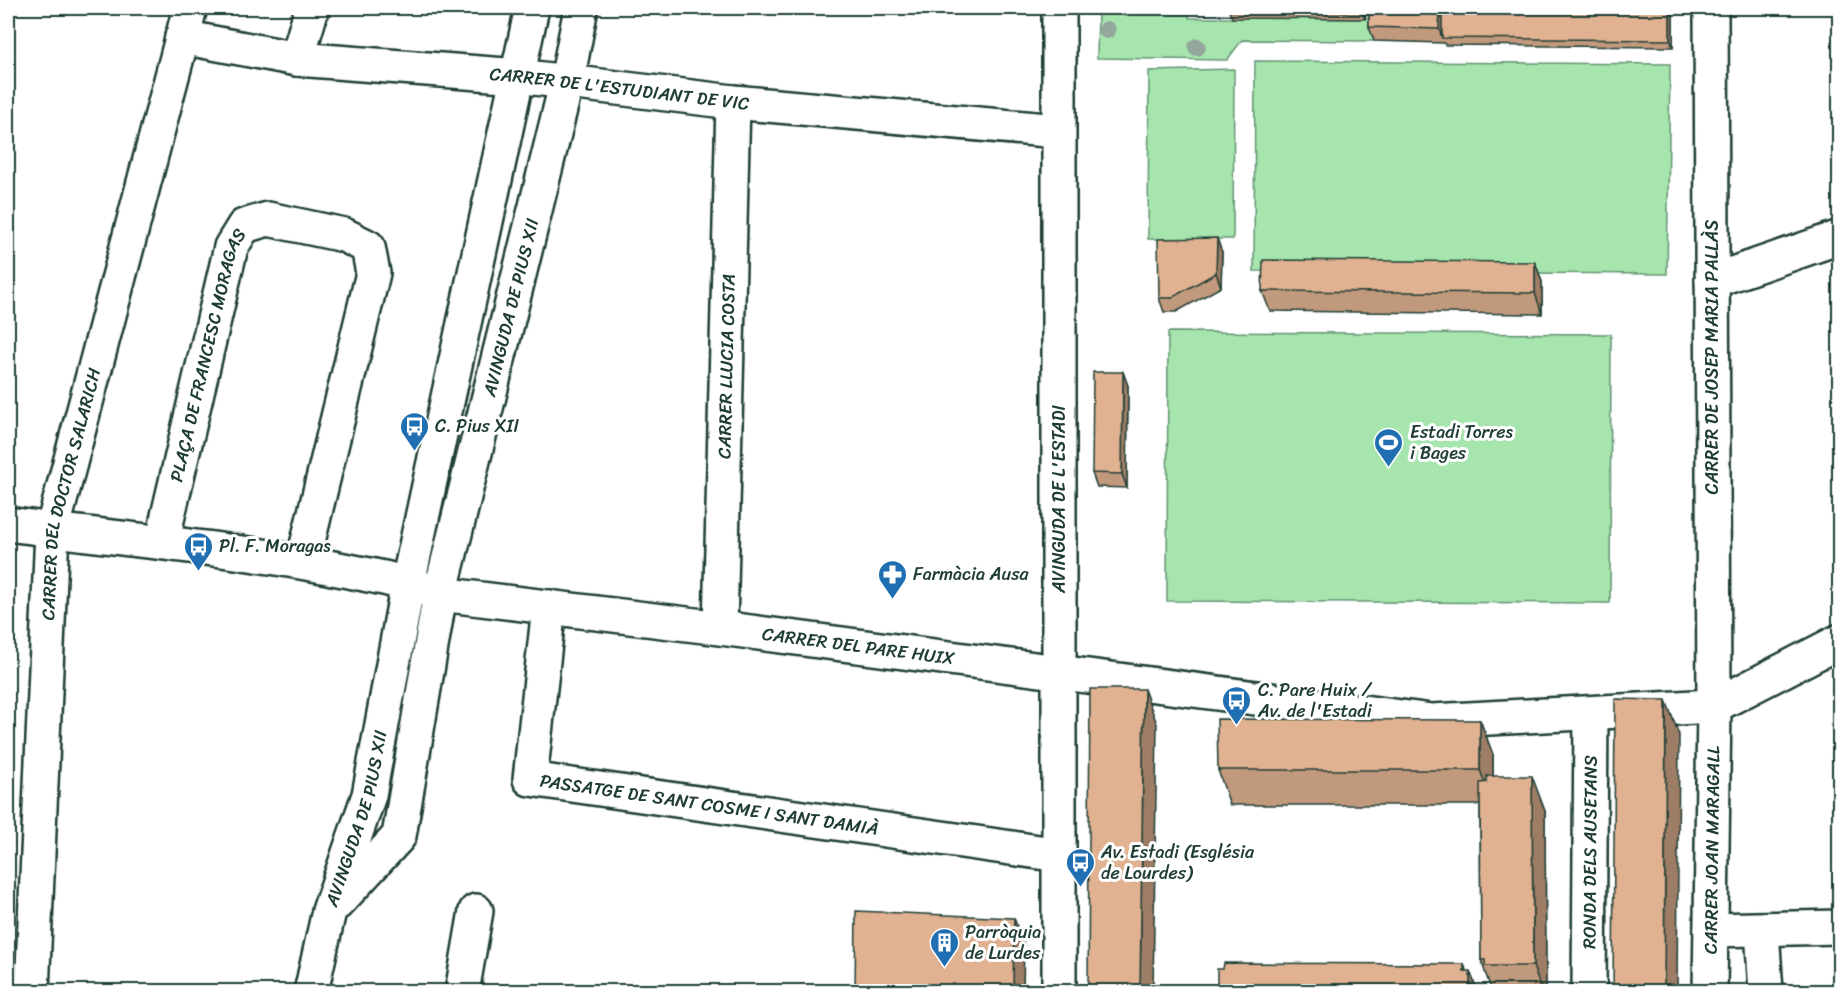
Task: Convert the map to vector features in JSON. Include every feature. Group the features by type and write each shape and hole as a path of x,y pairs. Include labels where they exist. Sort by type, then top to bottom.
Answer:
{"street":[{"path":"297,59 312,8"},
{"name":"AVINGUDA DE PIUS XII","path":"329,911 369,795 408,583 532,8"},
{"name":"AVINGUDA DE PIUS XII","path":"329,911 399,836 440,594 567,81 581,8"},
{"name":"AVINGUDA DE L'ESTADI","path":"1059,8 1059,992"},
{"name":"CARRER DE JOSEP MARIA PALLÀS","path":"1711,8 1714,706"},
{"name":"CARRER DE L'ESTUDIANT DE VIC","path":"186,22 297,59 518,76 733,102 1058,131"},
{"name":"CARRER DEL DOCTOR SALARICH","path":"32,992 52,531 186,22"},
{"name":"CARRER LLUCIA COSTA","path":"720,628 733,102"},
{"name":"PLAÇA DE FRANCESC MORAGAS","path":"164,542 167,520 231,247 244,226 268,219 344,235 368,247 373,273 303,562"},
{"path":"1712,281 1839,237"},
{"name":"CARRER DEL PARE HUIX","path":"8,524 52,531 164,542 303,562 408,583 440,594 720,628 1432,721 1714,706"},
{"name":"PASSATGE DE SANT COSME I SANT DAMIÀ","path":"549,607 530,778 1060,855"},
{"path":"1714,706 1839,641"},
{"name":"CARRER JOAN MARAGALL","path":"1710,992 1714,706"},
{"name":"RONDA DELS AUSETANS","path":"1589,992 1591,713"},
{"path":"311,992 329,911"},
{"path":"462,992 476,911"},
{"path":"1711,930 1839,927"},
{"path":"1762,930 1766,992"}],"green space":[{"path":"1098,8 1189,8 1189,18 1374,18 1374,41 1242,40 1227,60 1097,58"},
{"path":"1255,61 1670,64 1667,274 1254,271"},
{"path":"1234,69 1233,239 1148,239 1149,71"},
{"name":"Estadi Torres i Bages","path":"1168,332 1611,334 1610,603 1167,601"}],"building":[{"path":"1229,8 1362,8 1362,12 1229,11"},
{"path":"1369,8 1440,8 1439,29 1369,27"},
{"path":"1442,8 1670,8 1670,40 1442,38"},
{"path":"1217,238 1216,273 1171,298 1159,298 1158,239"},
{"path":"1263,260 1535,262 1535,293 1262,291"},
{"path":"1093,372 1123,372 1122,474 1092,473"},
{"path":"1090,689 1144,689 1140,992 1088,992"},
{"path":"1615,699 1666,700 1664,992 1613,992"},
{"path":"1217,719 1480,720 1480,770 1218,770"},
{"path":"1487,776 1532,776 1533,966 1485,966 1485,960 1481,960 1480,783 1487,782"},
{"name":"Parròquia de Lurdes","path":"856,911 1014,918 1013,992 855,992"},
{"path":"1224,963 1464,964 1464,971 1470,971 1470,992 1217,992 1217,969 1223,969"}],"place":[{"name":"C. Pius XII","path":"414,452"},
{"name":"Estadi Torres i Bages","path":"1389,468"},
{"name":"Pl. F. Moragas","path":"198,572"},
{"name":"Farmàcia Ausa","path":"892,600"},
{"name":"C. Pare Huix / Av. de l'Estadi","path":"1237,726"},
{"name":"Av. Estadi (Església de Lourdes)","path":"1080,888"},
{"name":"Parròquia de Lurdes","path":"944,968"}]}
